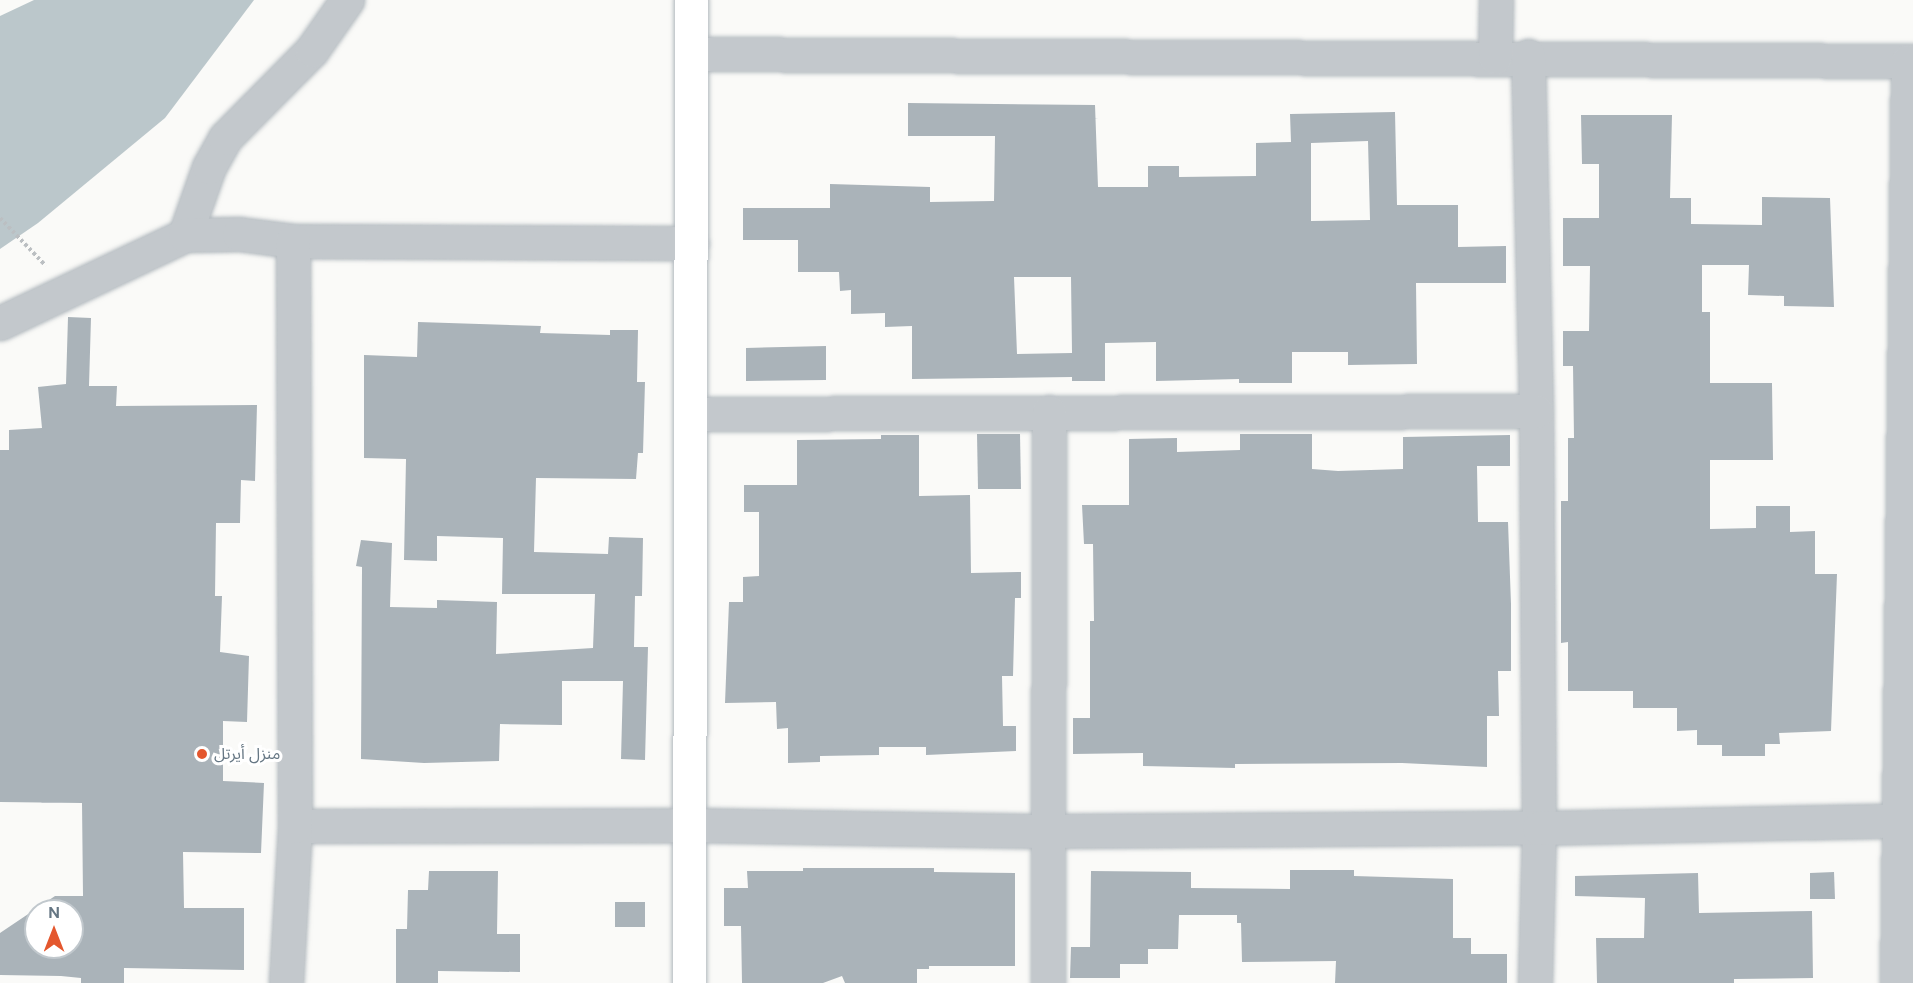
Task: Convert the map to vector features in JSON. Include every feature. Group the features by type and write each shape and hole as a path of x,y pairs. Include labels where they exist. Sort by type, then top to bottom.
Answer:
{"street":[{"path":"185,234 209,167 225,138 312,50 347,0"},
{"path":"689,983 693,54 691,0"},
{"path":"1496,0 1496,57"},
{"path":"693,54 1528,56 1911,61 1906,821 1897,983"},
{"path":"1528,56 1536,411 1539,828 1535,983"},
{"path":"0,323 185,234 239,234 292,241 692,243"},
{"path":"286,983 295,826 292,241"},
{"path":"690,414 1536,411"},
{"path":"1048,983 1049,412"},
{"path":"295,826 688,825 1048,831 1539,828 1906,821"}],"path":[{"path":"0,218 70,290"}],"shaded area":[{"path":"34,0 254,0 165,118 38,223 0,249 0,16"}],"building":[{"path":"908,103 1095,105 1098,187 1148,187 1148,166 1179,166 1179,177 1256,176 1256,143 1291,142 1290,114 1395,112 1397,205 1458,205 1458,247 1506,246 1506,283 1416,283 1417,364 1348,365 1348,352 1292,352 1292,383 1239,383 1239,379 1156,381 1156,342 1105,343 1105,381 1072,381 1072,377 912,379 912,326 885,327 885,313 851,314 851,290 840,291 839,272 798,272 798,240 743,240 743,208 830,208 830,184 930,187 930,202 994,201 995,136 908,136","holes":["1368,141 1370,220 1311,221 1311,143","1014,277 1071,277 1072,353 1017,354"]},
{"path":"1581,115 1672,115 1670,198 1691,198 1691,224 1762,225 1762,197 1830,198 1834,307 1784,306 1784,296 1748,295 1749,265 1702,265 1702,312 1710,312 1710,383 1772,383 1773,460 1710,460 1710,529 1756,528 1756,506 1790,506 1790,532 1815,531 1815,574 1837,574 1831,731 1779,733 1780,744 1765,744 1765,756 1722,756 1722,745 1697,745 1697,730 1677,731 1677,708 1633,708 1633,691 1568,691 1568,642 1561,643 1561,501 1568,501 1568,438 1574,438 1573,366 1563,366 1563,331 1589,331 1590,266 1563,266 1563,218 1599,218 1599,164 1582,164"},
{"path":"68,317 91,318 89,386 117,386 116,406 257,405 255,481 241,480 240,523 216,523 215,596 222,596 220,652 249,656 247,722 223,721 223,781 264,783 261,853 183,852 184,908 244,908 244,970 124,968 124,983 81,983 81,978 61,976 0,975 0,933 24,917 24,959 84,959 84,899 51,899 55,896 83,896 82,803 0,802 0,450 9,450 9,430 42,428 38,387 66,384"},
{"path":"418,322 541,326 540,333 610,335 610,330 638,330 637,382 645,382 643,453 638,453 636,479 536,478 534,552 608,554 609,537 643,538 642,596 635,596 634,647 648,647 645,760 621,759 623,681 562,681 562,725 500,724 499,761 424,763 361,759 362,567 356,566 361,540 392,543 390,607 437,608 437,600 497,602 496,654 593,648 595,594 502,594 503,538 437,536 437,561 404,560 406,459 364,458 364,355 417,357"},
{"path":"826,346 826,380 746,381 746,348"},
{"path":"977,434 1020,434 1021,489 978,489"},
{"path":"1240,434 1312,434 1312,469 1338,471 1403,469 1403,437 1510,435 1510,466 1477,466 1478,522 1508,522 1511,604 1511,671 1498,671 1499,716 1487,716 1487,767 1402,763 1235,764 1235,768 1143,766 1143,753 1073,754 1073,718 1090,718 1090,621 1094,621 1093,544 1084,544 1082,505 1129,505 1129,439 1177,438 1177,452 1240,450"},
{"path":"881,435 919,435 919,496 970,495 971,573 1021,572 1021,598 1015,598 1013,676 1002,676 1003,726 1016,726 1016,751 926,755 926,747 879,747 879,755 820,756 820,762 788,763 788,728 777,729 776,702 725,703 729,602 743,602 743,577 759,576 759,512 744,512 744,485 797,485 797,440 881,439"},
{"path":"803,868 934,868 934,872 1015,873 1015,966 929,966 929,969 917,969 917,983 845,983 842,976 823,983 742,983 741,926 724,926 724,888 748,888 747,871 803,871"},
{"path":"1290,870 1354,870 1354,876 1453,879 1453,938 1471,938 1471,954 1507,954 1507,983 1335,983 1336,961 1242,962 1241,923 1237,923 1237,915 1179,915 1178,949 1148,949 1148,964 1120,964 1120,978 1070,978 1071,947 1090,947 1091,871 1191,872 1191,888 1290,889"},
{"path":"429,871 498,871 497,934 520,934 520,972 438,971 438,983 396,983 396,929 407,929 408,890 428,890"},
{"path":"1834,872 1835,899 1810,899 1810,873"},
{"path":"1698,873 1699,913 1812,911 1813,978 1734,979 1734,983 1597,983 1596,938 1644,938 1645,898 1575,896 1575,876"},
{"path":"615,902 645,902 645,927 615,927"}],"place":[{"name":"منزل أيرتل","path":"202,754"}]}
